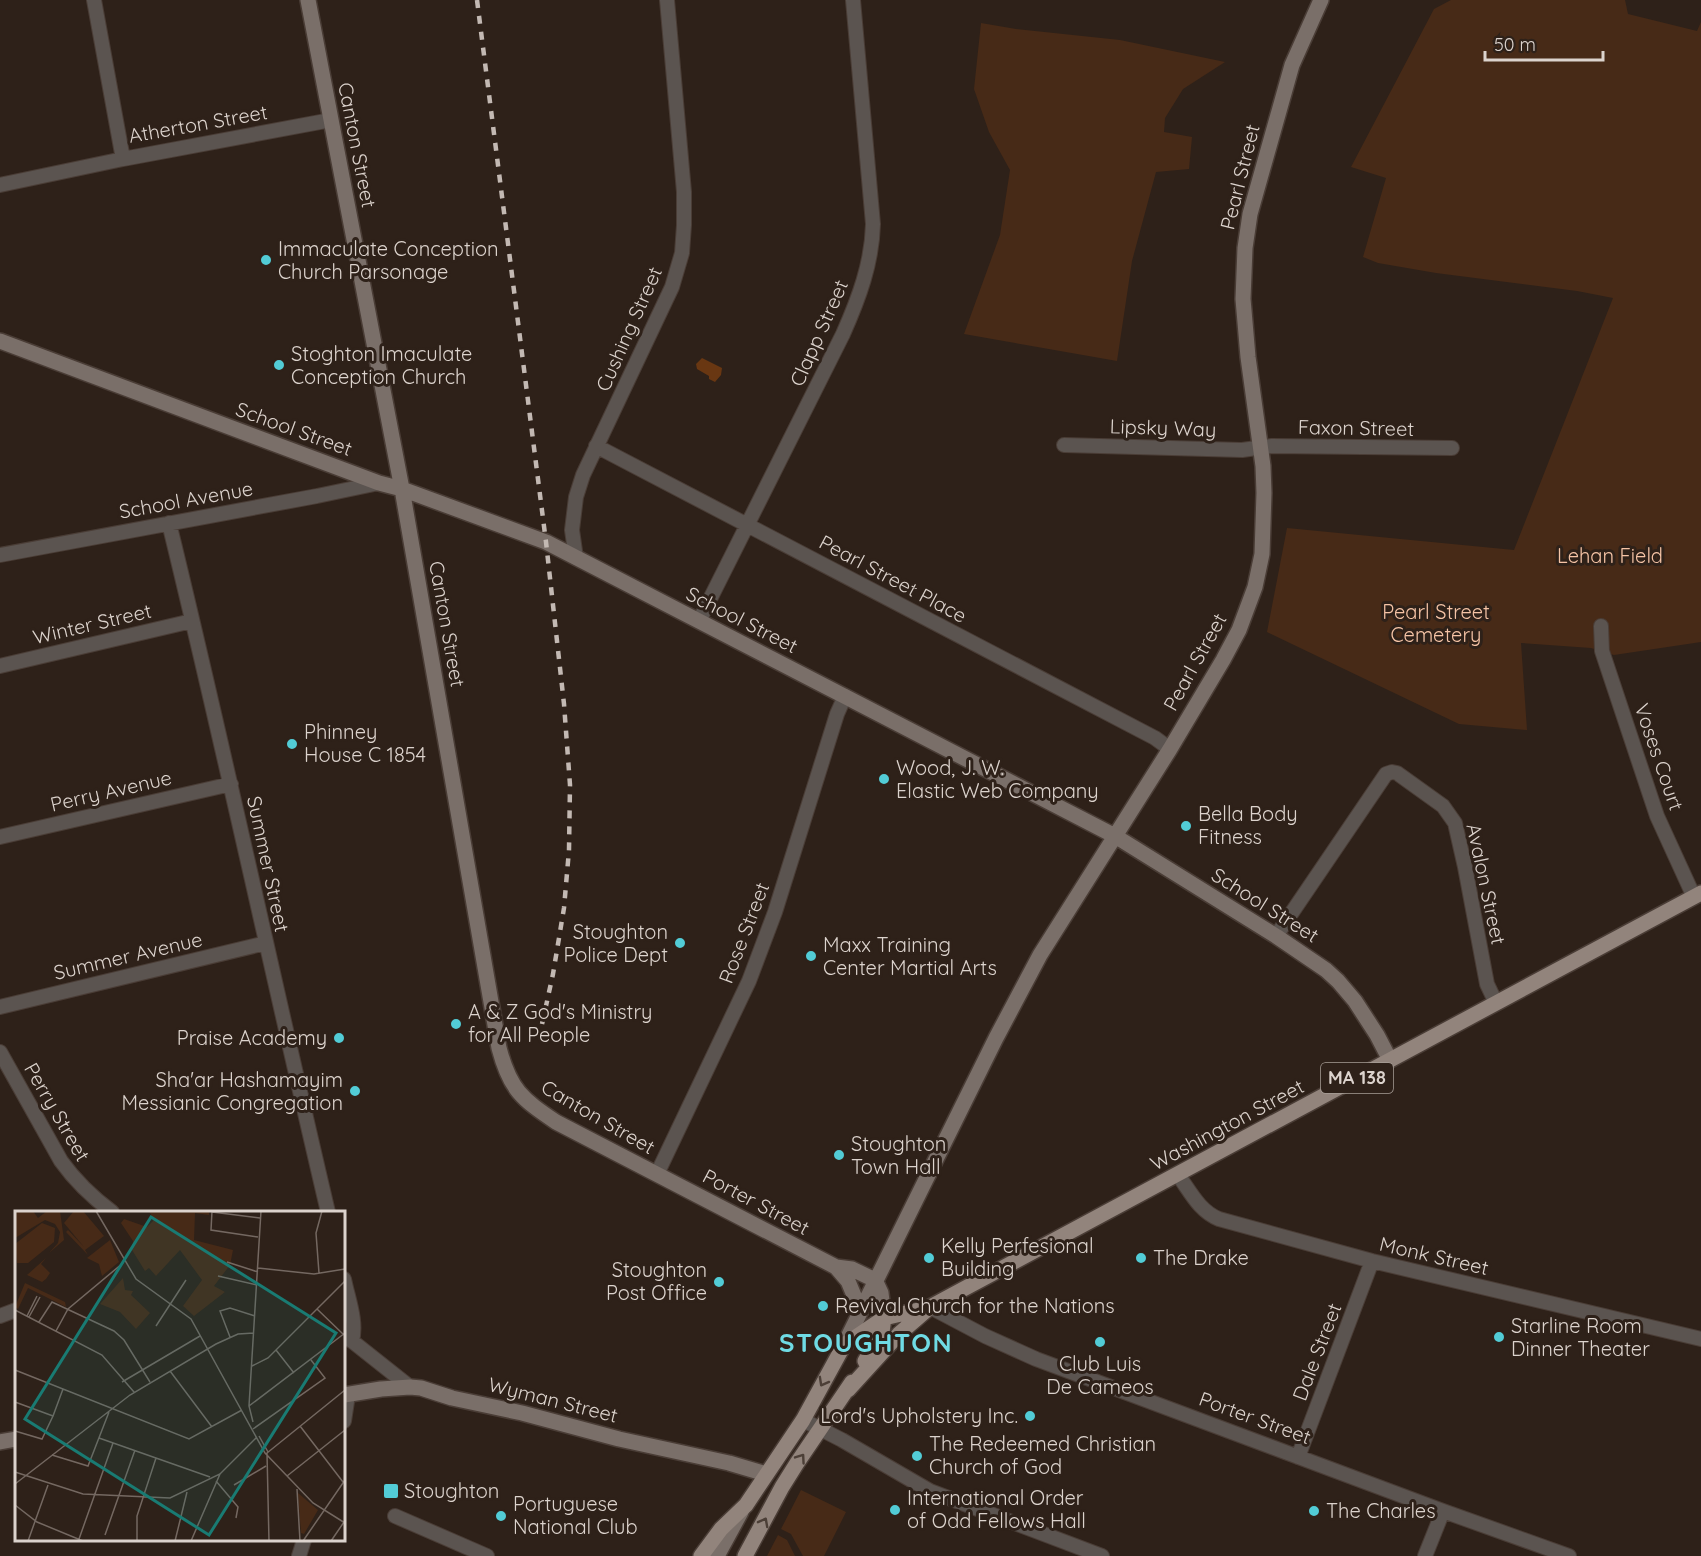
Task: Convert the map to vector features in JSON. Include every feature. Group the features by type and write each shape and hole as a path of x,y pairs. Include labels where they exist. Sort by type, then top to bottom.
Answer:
{"main road":[{"name":"Canton Street","path":"308,0 402,489 499,1048 505,1069 523,1099 540,1111 580,1135 657,1174"},
{"name":"Pearl Street","path":"844,1345 1028,976 1170,749 1239,630 1255,587 1262,554 1264,484 1248,357 1243,270 1248,228 1263,164 1292,65 1318,1"},
{"name":"School Street","path":"0,341 379,483 402,489 546,542 1115,836 1313,960 1338,981 1355,1001 1390,1060"},
{"name":"Washington Street","path":"848,1389 899,1334 930,1307 1697,895"},
{"name":"Porter Street","path":"657,1174 836,1267 860,1272 875,1281"},
{"name":"Porter Street","path":"836,1267 848,1281 860,1310"},
{"path":"875,1281 881,1293 884,1318"},
{"name":"Washington Street","path":"717,1556 746,1504 802,1420 844,1345 884,1318 930,1307"},
{"name":"Washington Street","path":"746,1556 782,1487 848,1389 882,1332 884,1318"},
{"path":"346,1395 410,1387"},
{"name":"Wyman Street","path":"410,1387 729,1463 766,1474"},
{"path":"0,1443 15,1439"},
{"name":"Washington Street","path":"701,1556 721,1529 746,1504"},
{"name":"Washington Street","path":"723,1556 732,1530"}],"street":[{"name":"Atherton Street","path":"94,0 123,159 331,120"},
{"name":"Cushing Street","path":"576,558 572,530 576,497 583,475 672,286 682,253 684,192 667,0"},
{"name":"Clapp Street","path":"699,621 843,334 861,291 873,241 872,205 853,0"},
{"path":"0,185 123,159"},
{"name":"Lipsky Way","path":"1064,445 1242,450 1261,448"},
{"name":"Pearl Street Place","path":"596,446 1155,738 1170,749"},
{"name":"Faxon Street","path":"1261,448 1272,446 1452,448"},
{"name":"School Avenue","path":"0,555 379,483"},
{"name":"Summer Street","path":"169,523 328,1211"},
{"name":"Winter Street","path":"0,666 192,621"},
{"name":"Voses Court","path":"1601,626 1602,651 1657,816 1697,895"},
{"name":"Rose Street","path":"657,1174 749,981 775,912 844,696"},
{"name":"Avalon Street","path":"1276,936 1386,774 1397,773 1443,806 1455,823 1487,984 1496,1003"},
{"name":"Perry Avenue","path":"0,837 231,784"},
{"name":"Summer Avenue","path":"0,1007 266,943"},
{"name":"Perry Street","path":"0,1052 61,1161 84,1189 111,1211"},
{"name":"Monk Street","path":"1179,1174 1198,1203 1212,1216 1372,1262 1701,1339"},
{"name":"Dale Street","path":"1298,1457 1372,1262"},
{"path":"345,1284 354,1334 348,1339"},
{"name":"Porter Street","path":"930,1307 1035,1359 1569,1556"},
{"path":"0,1316 15,1310"},
{"name":"Wyman Street","path":"348,1339 410,1387"},
{"path":"802,1420 842,1440 930,1491 1102,1556"},
{"path":"1425,1556 1443,1511"},
{"path":"395,1516 487,1556"},
{"path":"299,1556 303,1541"}],"green space":[{"path":"1451,0 1625,0 1628,14 1697,31 1701,22 1701,642 1614,655 1591,648 1521,643 1527,730 1459,724 1267,632 1287,528 1514,550 1613,298 1577,291 1436,273 1378,263 1363,257 1386,178 1351,167 1434,9"},
{"path":"981,23 1120,40 1225,62 1183,89 1165,118 1164,132 1192,137 1189,169 1156,172 1132,261 1117,361 964,334 1000,235 1010,170 989,132 974,89"},
{"path":"801,1490 846,1512 824,1556 803,1556 791,1534 781,1529"},
{"path":"778,1535 787,1540 795,1556 767,1556"}],"shaded area":[{"path":"702,358 722,368 721,375 715,382 697,369 696,364"}],"railway":[{"path":"477,0 546,542 564,704 570,785 569,850 564,908 539,1038"}],"place":[{"name":"Immaculate Conception Church Parsonage","path":"266,260"},
{"name":"Stoghton Imaculate Conception Church","path":"279,365"},
{"name":"Phinney House C 1854","path":"292,744"},
{"name":"Wood, J. W. Elastic Web Company","path":"884,779"},
{"name":"Bella Body Fitness","path":"1186,826"},
{"name":"Stoughton Police Dept","path":"680,943"},
{"name":"Maxx Training Center Martial Arts","path":"811,956"},
{"name":"A & Z God's Ministry for All People","path":"456,1024"},
{"name":"Praise Academy","path":"339,1038"},
{"name":"Sha'ar Hashamayim Messianic Congregation","path":"355,1091"},
{"name":"Stoughton Town Hall","path":"839,1155"},
{"name":"Kelly Perfesional Building","path":"929,1258"},
{"name":"The Drake","path":"1141,1258"},
{"name":"Stoughton Post Office","path":"719,1282"},
{"name":"Revival Church for the Nations","path":"823,1306"},
{"name":"Starline Room Dinner Theater","path":"1499,1337"},
{"name":"Club Luis De Cameos","path":"1100,1342"},
{"name":"Lord's Upholstery Inc.","path":"1030,1416"},
{"name":"The Redeemed Christian Church of God","path":"917,1456"},
{"name":"Stoughton","path":"391,1491"},
{"name":"International Order of Odd Fellows Hall","path":"895,1510"},
{"name":"The Charles","path":"1314,1511"},
{"name":"Portuguese National Club","path":"501,1516"}],"district":[{"name":"STOUGHTON","path":"866,1343"}],"park label":[{"name":"Lehan Field","path":"1610,556"},
{"name":"Pearl Street Cemetery","path":"1436,624"}]}
